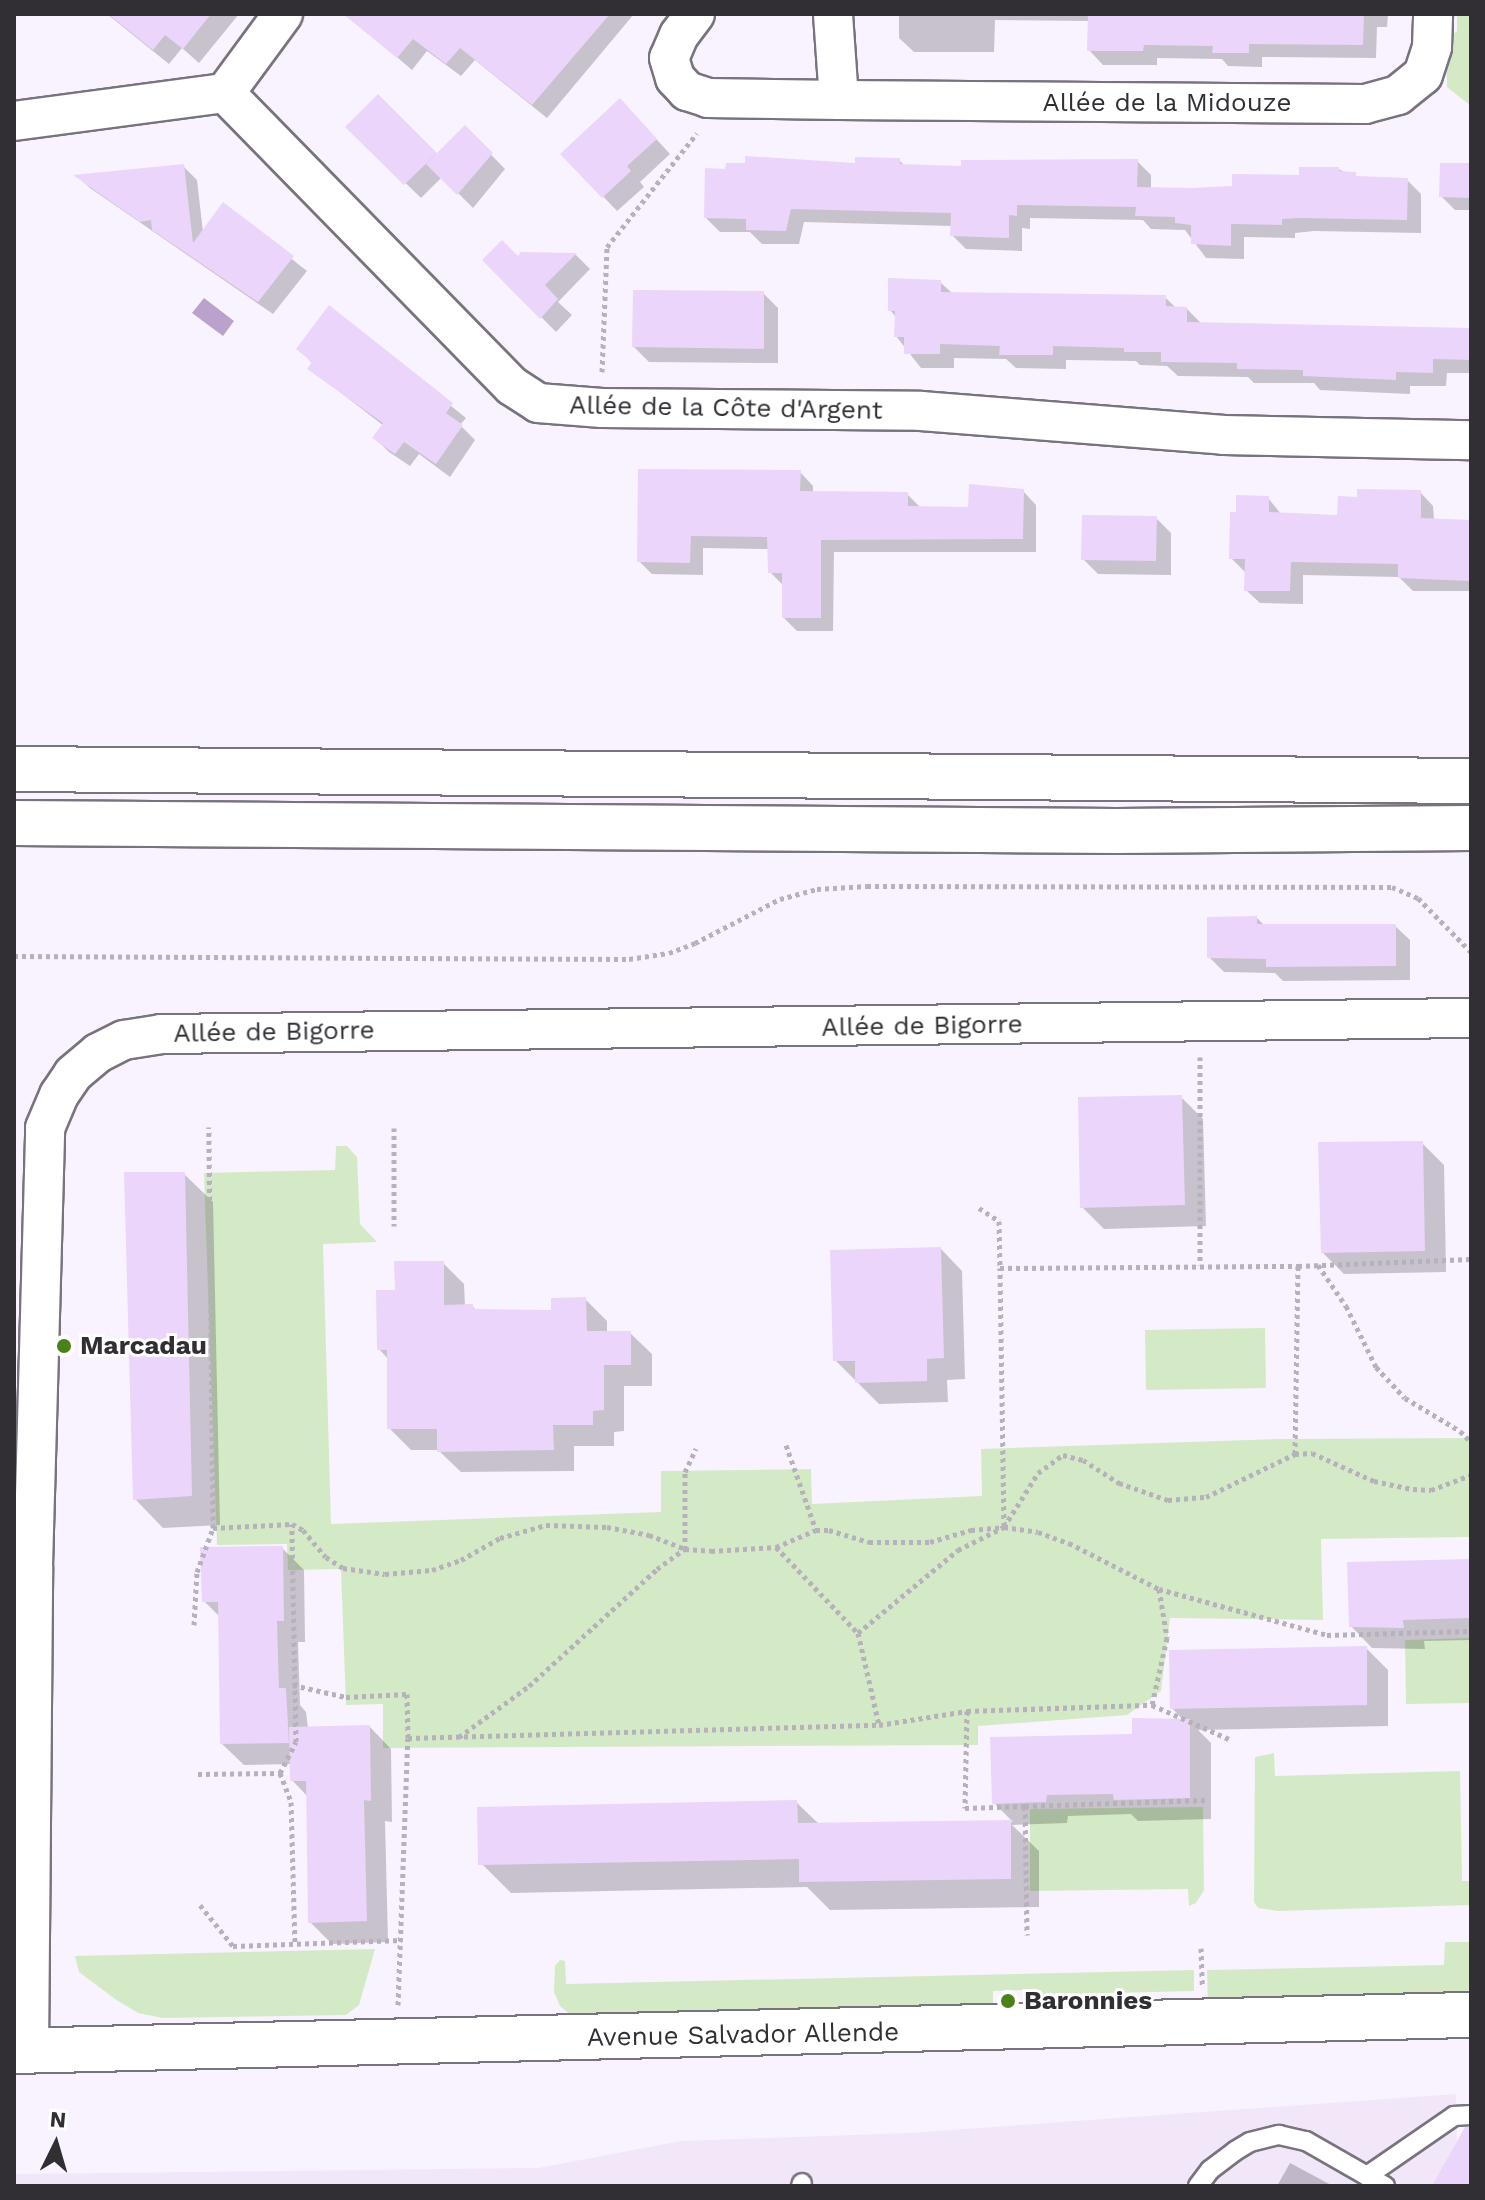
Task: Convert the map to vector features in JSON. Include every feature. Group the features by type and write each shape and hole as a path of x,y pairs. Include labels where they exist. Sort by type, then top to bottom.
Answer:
{"main road":[{"path":"14,769 1471,781"},
{"path":"14,823 1101,831 1471,828"},
{"name":"Avenue Salvador Allende","path":"22,2051 1471,2015"}],"street":[{"path":"14,121 225,93 283,14"},
{"path":"695,14 672,47 670,68 687,91 708,98"},
{"path":"833,14 839,100"},
{"name":"Allée de la Midouze","path":"708,98 1365,104 1398,95 1423,75 1432,47 1433,14"},
{"name":"Allée de la Côte d'Argent","path":"225,93 512,386 538,403 602,408 921,411 1224,435 1471,440"},
{"name":"Allée de Bigorre","path":"22,2051 22,1824 40,1206 45,1128 59,1095 73,1074 98,1053 124,1040 161,1034 1471,1018"}],"lane":[{"path":"1367,2176 1454,2116 1471,2115"},
{"path":"1198,2186 1210,2170 1235,2151 1250,2142 1279,2135 1306,2141 1385,2186"}],"path":[{"path":"602,408 607,247 702,127 708,98"},
{"path":"14,956 629,959 669,953 695,943 780,899 817,889 867,886 1392,887 1418,898 1471,952"},
{"path":"1200,1020 1200,1265"},
{"path":"194,1625 197,1572 213,1528 209,1127"},
{"path":"394,1128 394,1226"},
{"path":"979,1208 999,1221 1004,1527"},
{"path":"1000,1268 1298,1266 1471,1259"},
{"path":"1318,1265 1346,1306 1376,1367 1405,1398 1460,1431 1471,1442"},
{"path":"1295,1454 1298,1266"},
{"path":"786,1445 816,1530"},
{"path":"685,1549 685,1472 696,1448"},
{"path":"858,1633 958,1550 1004,1527 1038,1473 1063,1455 1083,1460 1145,1494 1190,1501 1206,1497 1295,1454 1312,1453 1374,1481 1413,1489 1431,1490 1471,1475"},
{"path":"213,1528 292,1524 303,1530 326,1557 360,1573 432,1570 461,1560 500,1538 546,1525 607,1527 649,1535 685,1549 776,1547 816,1530 829,1530 869,1542 903,1545 930,1542 990,1527 1004,1527 1038,1532 1069,1543 1159,1589 1327,1635 1471,1631"},
{"path":"292,1524 296,1742 280,1773 291,1802 295,1944"},
{"path":"776,1547 858,1633 879,1725"},
{"path":"458,1738 529,1686 657,1569 685,1549"},
{"path":"1152,1705 1167,1638 1159,1589"},
{"path":"293,1685 346,1697 407,1694 398,2041"},
{"path":"408,1738 879,1725 967,1711 1152,1705 1229,1739"},
{"path":"967,1711 965,1808 1206,1800"},
{"path":"198,1774 280,1773"},
{"path":"1025,1806 1027,1935"},
{"path":"200,1905 233,1946 402,1940"},
{"path":"1201,1948 1202,1998"}],"shaded area":[{"path":"204,298 234,321 223,336 192,313"},
{"path":"1456,2094 1457,2143 1471,2143 1471,2186 14,2186 14,2174 538,2168 681,2141 908,2133"}],"green space":[{"path":"1457,14 1471,14 1471,106 1447,87 1446,40 1457,31"},
{"path":"336,1146 347,1146 357,1157 360,1224 377,1242 323,1244 331,1524 661,1512 661,1471 811,1469 812,1504 982,1496 981,1449 1278,1439 1471,1438 1471,1537 1321,1539 1323,1620 1170,1618 1161,1691 1127,1715 978,1726 978,1745 383,1748 383,1704 346,1705 341,1569 288,1570 287,1544 217,1545 204,1173 335,1170"},
{"path":"1265,1328 1266,1388 1146,1390 1145,1330"},
{"path":"1471,1638 1471,1703 1406,1704 1405,1640"},
{"path":"1274,1753 1275,1776 1460,1771 1462,1881 1471,1881 1471,1905 1278,1911 1258,1908 1254,1902 1255,1757"},
{"path":"1203,1807 1204,1890 1196,1903 1189,1906 1188,1889 1030,1891 1030,1809"},
{"path":"1445,1942 1471,1942 1471,1988 1465,1993 1208,2007 1207,1970 1444,1965"},
{"path":"375,1949 359,2005 346,2015 163,2018 138,2013 79,1972 75,1956"},
{"path":"560,1960 565,1961 566,1984 1194,1970 1194,1991 1027,1995 1026,1990 993,1991 993,2010 573,2017 560,2006 554,1992 555,1966"}],"building":[{"path":"108,14 211,14 183,49 165,35 153,50"},
{"path":"343,14 610,14 532,105 460,48 446,64 413,39 397,58"},
{"path":"1088,14 1364,14 1363,45 1249,44 1249,53 1212,53 1213,46 1144,45 1143,51 1087,51"},
{"path":"378,94 437,153 404,185 345,127"},
{"path":"620,98 657,139 627,166 631,171 602,198 560,154"},
{"path":"465,125 493,153 457,195 426,164"},
{"path":"745,156 855,163 855,157 900,158 900,164 961,166 961,160 1138,159 1137,187 1232,186 1232,174 1299,175 1299,167 1339,167 1339,171 1356,172 1356,176 1408,178 1407,220 1299,218 1282,219 1282,225 1231,224 1231,246 1191,244 1191,225 1175,223 1175,217 1135,216 1136,207 1017,205 1017,216 1009,215 1009,238 950,236 951,213 791,209 786,231 746,230 746,219 704,218 705,168 725,169 726,163 745,163"},
{"path":"1440,163 1471,163 1471,198 1439,197"},
{"path":"184,164 193,243 223,202 294,256 258,302 152,230 151,220 140,222 73,175"},
{"path":"502,240 518,256 521,252 577,253 545,285 558,299 540,319 482,260"},
{"path":"888,278 941,280 941,292 1166,295 1166,306 1187,307 1187,322 1471,328 1471,360 1433,359 1433,373 1396,372 1396,380 1303,376 1303,370 1237,369 1237,363 1161,362 1161,352 1124,352 1124,348 1053,346 1053,355 999,355 1000,346 940,344 940,354 904,354 904,337 894,337 895,311 888,311"},
{"path":"633,290 764,291 764,349 632,347"},
{"path":"329,305 453,403 446,413 463,425 436,464 404,442 395,454 372,438 383,423 307,369 312,362 296,349"},
{"path":"638,469 801,470 800,491 908,492 908,506 968,507 969,484 1024,489 1023,539 821,540 821,618 782,618 782,573 768,573 767,537 691,536 690,563 637,562"},
{"path":"1357,489 1421,490 1421,518 1471,520 1471,581 1398,578 1398,564 1291,562 1290,591 1244,591 1245,559 1229,559 1230,512 1236,512 1236,495 1269,496 1269,512 1337,515 1338,496 1357,497"},
{"path":"1082,515 1157,516 1156,561 1081,560"},
{"path":"1257,916 1257,924 1396,924 1396,966 1266,967 1266,959 1207,958 1207,917"},
{"path":"1182,1095 1185,1205 1080,1208 1078,1097"},
{"path":"1423,1141 1425,1251 1321,1253 1318,1142"},
{"path":"124,1172 185,1172 192,1496 133,1500"},
{"path":"941,1247 944,1358 927,1359 927,1381 855,1383 855,1361 833,1361 830,1250"},
{"path":"394,1261 444,1261 444,1305 473,1304 473,1309 551,1310 551,1298 586,1297 587,1331 631,1331 631,1365 604,1365 604,1410 593,1411 593,1425 553,1425 554,1450 437,1452 437,1429 387,1429 387,1350 377,1350 376,1290 395,1290"},
{"path":"283,1546 284,1621 277,1621 279,1688 286,1688 289,1743 220,1744 218,1602 202,1602 200,1547"},
{"path":"1471,1559 1471,1618 1403,1620 1404,1628 1349,1627 1347,1562"},
{"path":"1367,1646 1367,1705 1170,1709 1169,1650"},
{"path":"1132,1718 1190,1719 1190,1798 1114,1800 1113,1794 1047,1795 1046,1802 992,1804 990,1737 1132,1734"},
{"path":"370,1725 371,1801 364,1800 367,1921 308,1923 306,1781 290,1781 289,1727"},
{"path":"797,1800 798,1823 1011,1820 1011,1879 799,1882 799,1859 478,1865 477,1807"},
{"path":"1465,2127 1471,2127 1471,2186 1432,2186"}],"place":[{"name":"Marcadau","path":"64,1346"},
{"name":"Baronnies","path":"1008,2001"}]}
